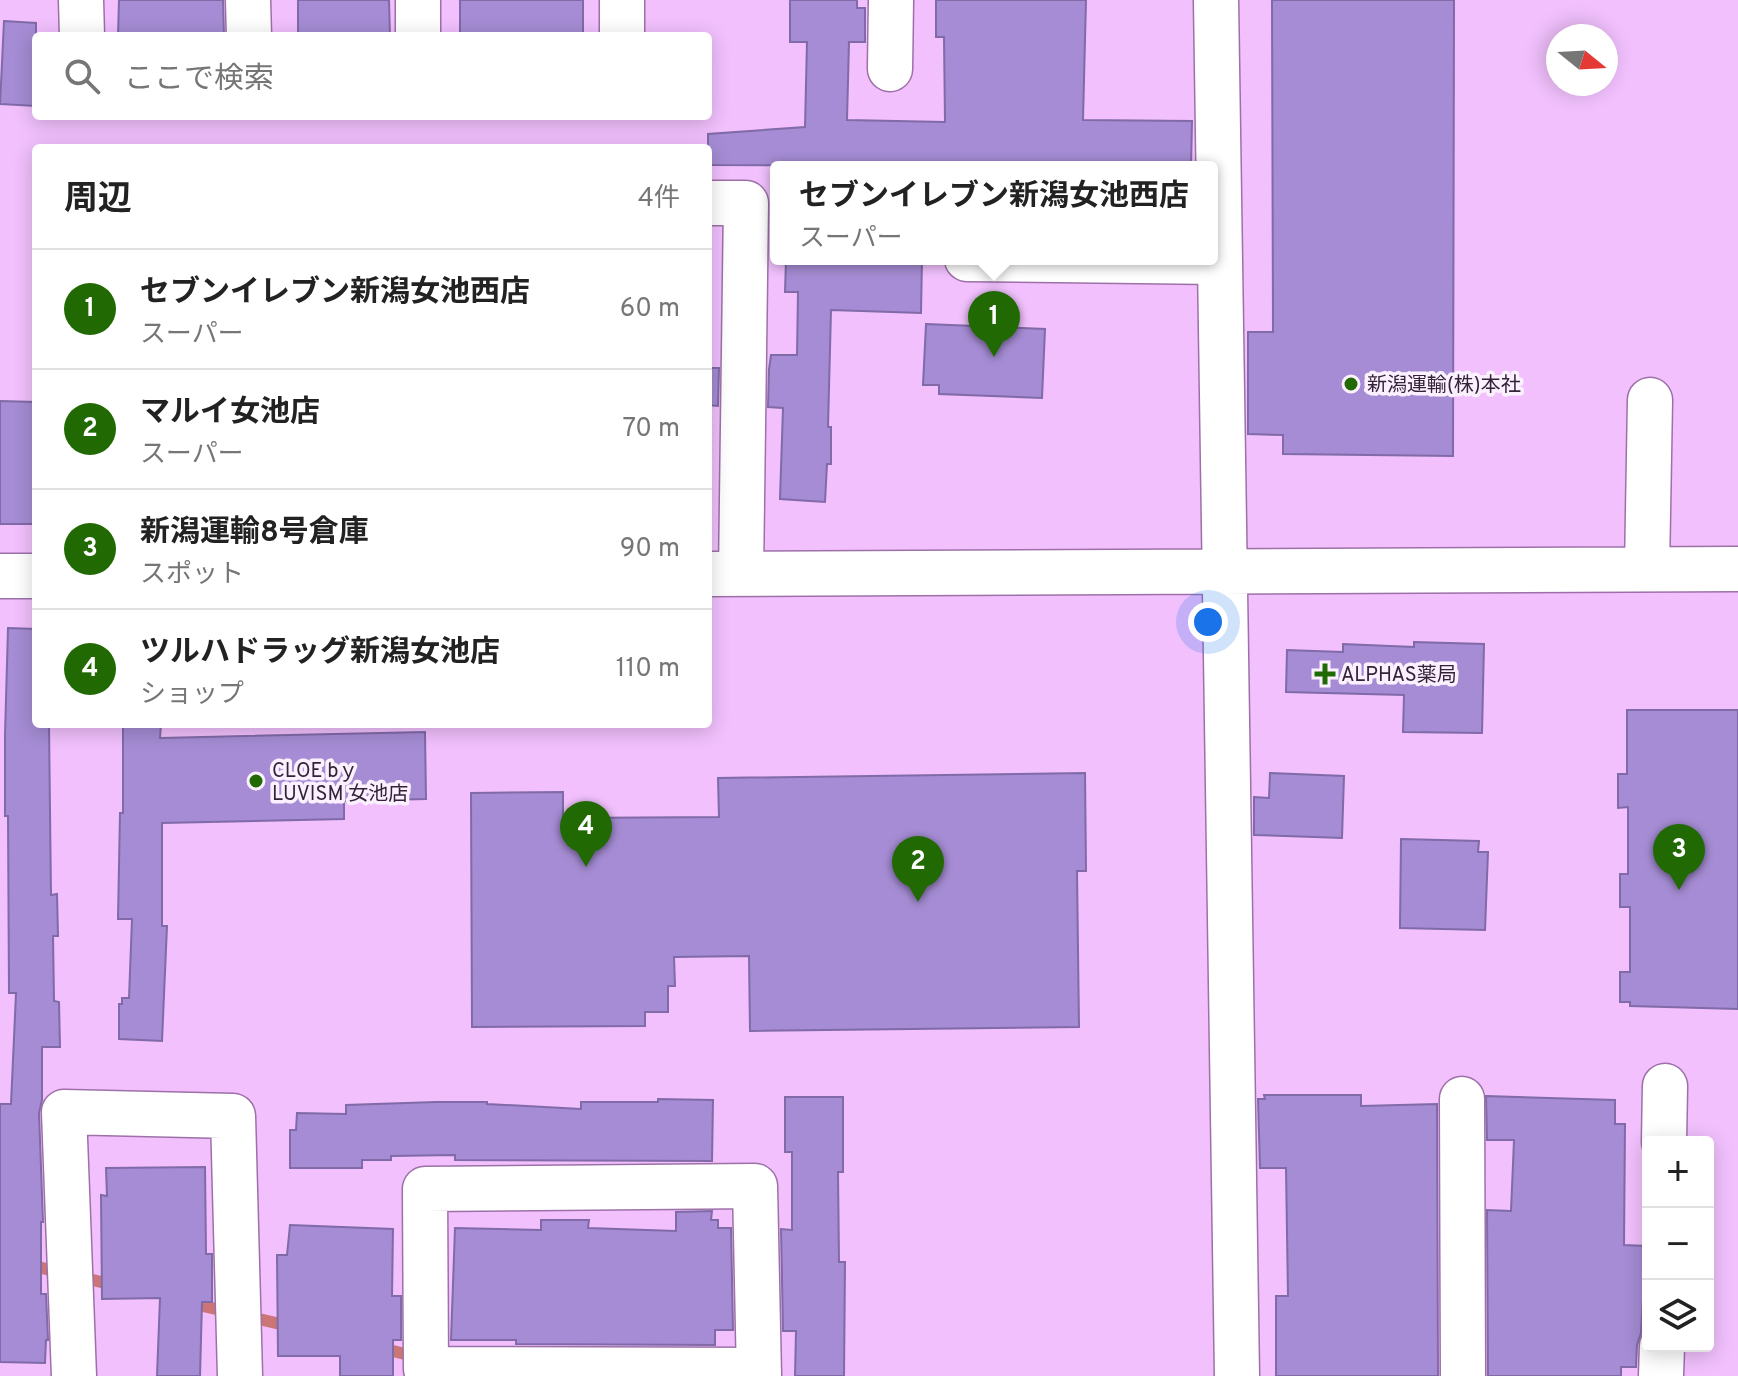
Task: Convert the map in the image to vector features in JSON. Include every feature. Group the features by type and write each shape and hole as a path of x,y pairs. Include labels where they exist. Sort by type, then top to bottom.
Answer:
{"street":[{"path":"81,0 82,32"},
{"path":"248,0 249,32"},
{"path":"418,0 418,32"},
{"path":"622,0 622,32"},
{"path":"890,69 891,0"},
{"path":"1216,0 1218,161"},
{"path":"1218,175 1237,1376"},
{"path":"712,203 746,203 725,574 1738,569"},
{"path":"1647,569 1650,400"},
{"path":"0,576 32,576"},
{"path":"1664,1136 1665,1086"},
{"path":"1462,1099 1463,1376"},
{"path":"74,1376 64,1112 233,1116 240,1376"},
{"path":"755,1186 759,1373 426,1369 425,1189 755,1186"},
{"path":"1661,1376 1662,1352"}],"building":[{"path":"119,0 223,0 224,32 118,32"},
{"path":"298,0 389,0 390,32 298,32"},
{"path":"460,0 583,0 583,32 460,32"},
{"path":"790,0 857,0 857,8 865,8 865,42 849,42 847,120 945,122 944,37 936,37 936,0 1086,0 1083,120 1192,121 1191,161 770,161 770,165 712,165 712,144 708,144 708,134 805,127 807,42 790,42"},
{"path":"1272,0 1454,0 1453,456 1283,454 1283,435 1248,434 1248,332 1273,332"},
{"path":"4,21 36,23 36,32 32,32 32,106 0,104"},
{"path":"786,265 922,265 921,313 831,310 828,427 831,427 831,464 827,464 825,502 780,499 783,408 768,407 771,355 797,355 798,292 785,292"},
{"path":"926,324 1045,329 1042,398 939,394 939,385 923,385"},
{"path":"712,368 719,368 718,406 712,405"},
{"path":"0,401 32,402 32,524 0,524"},
{"path":"8,628 32,629 32,728 49,728 51,895 57,894 58,936 53,936 54,1001 59,1002 60,1047 42,1047 42,1100 39,1113 43,1222 41,1294 46,1294 48,1340 45,1363 0,1362 0,1104 11,1104 16,993 9,993 5,735"},
{"path":"1414,642 1484,644 1482,733 1403,732 1404,695 1286,692 1287,650 1343,652 1343,644 1414,647"},
{"path":"1627,710 1738,710 1738,1009 1630,1006 1630,1002 1620,1002 1620,972 1630,972 1630,907 1620,907 1620,874 1628,874 1628,807 1618,808 1618,774 1627,774"},
{"path":"123,728 161,728 160,738 425,732 426,799 344,801 344,819 162,823 162,926 167,926 162,1041 119,1039 119,1004 122,1004 122,998 129,998 132,919 118,919 120,813 123,813"},
{"path":"1085,773 1086,871 1077,871 1079,1027 750,1031 749,956 674,957 675,986 668,986 668,1012 645,1012 645,1026 472,1027 471,793 563,792 563,818 719,817 718,778"},
{"path":"1270,773 1344,776 1342,838 1254,835 1254,797 1269,798"},
{"path":"1401,839 1479,841 1478,852 1488,852 1485,930 1400,928"},
{"path":"1264,1095 1361,1095 1361,1106 1437,1104 1438,1376 1276,1376 1276,1296 1288,1296 1286,1168 1260,1168 1258,1099 1265,1099"},
{"path":"1486,1096 1615,1100 1615,1124 1625,1124 1624,1245 1642,1246 1642,1316 1636,1367 1621,1367 1621,1376 1488,1376 1487,1210 1511,1211 1514,1140 1487,1140"},
{"path":"785,1097 843,1097 843,1172 838,1172 839,1262 845,1262 844,1376 795,1376 796,1331 783,1331 781,1229 792,1230 792,1152 785,1152"},
{"path":"658,1099 713,1100 712,1161 455,1160 455,1155 391,1156 391,1160 362,1160 362,1168 290,1168 290,1130 296,1130 297,1113 346,1114 346,1105 436,1102 487,1102 581,1109 581,1102 658,1102"},
{"path":"205,1167 206,1254 212,1254 212,1302 202,1302 200,1376 157,1376 160,1298 102,1299 101,1195 107,1196 106,1168"},
{"path":"712,1211 711,1220 718,1220 718,1228 731,1228 733,1330 715,1330 715,1345 516,1344 516,1340 451,1340 455,1228 541,1230 541,1220 589,1220 588,1228 676,1231 676,1212"},
{"path":"290,1225 393,1229 392,1296 401,1296 401,1340 393,1340 393,1376 340,1376 340,1356 278,1356 277,1255 287,1255"}],"waterway":[{"path":"0,1258 118,1286"},
{"path":"186,1302 293,1327"},
{"path":"377,1347 417,1357"}],"place":[{"name":"セブンイレブン新潟女池西店","path":"994,357"},
{"name":"新潟運輸(株)本社","path":"1351,384"},
{"name":"ALPHAS薬局","path":"1325,674"},
{"name":"CLOE bｙ LUVISM 女池店","path":"256,781"},
{"name":"ツルハドラッグ新潟女池店","path":"586,867"},
{"name":"新潟運輸8号倉庫","path":"1679,890"},
{"name":"マルイ女池店","path":"918,902"}]}
